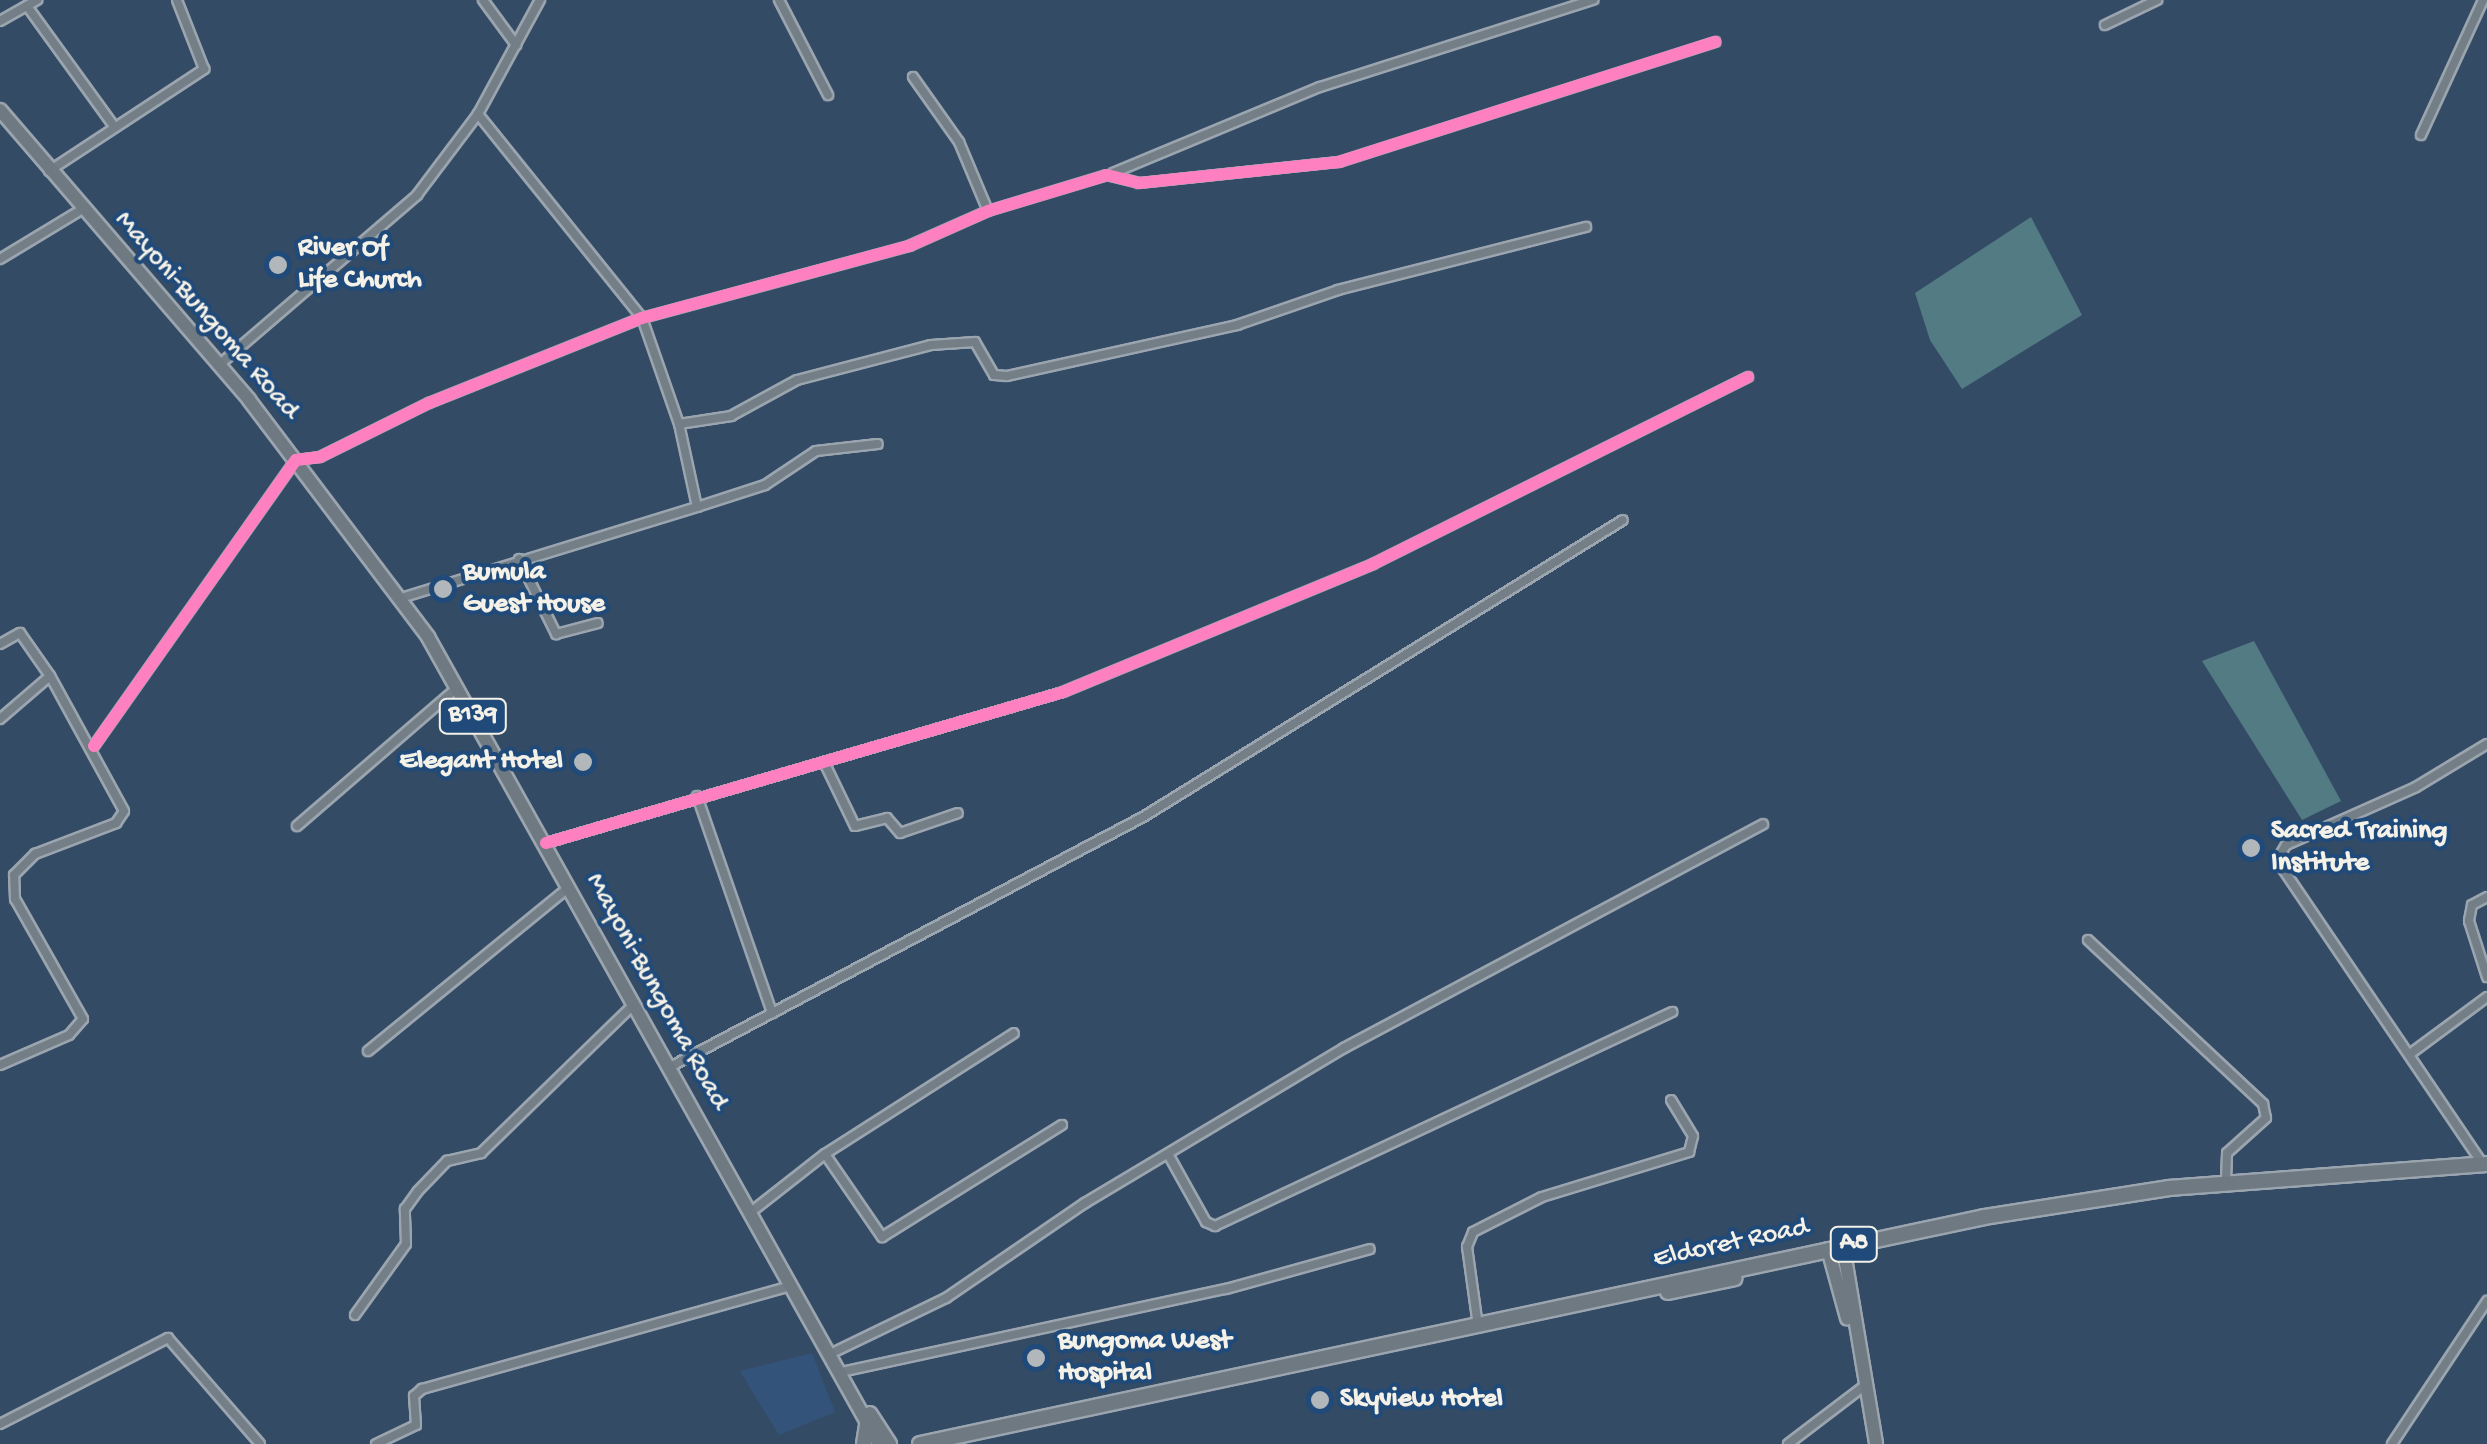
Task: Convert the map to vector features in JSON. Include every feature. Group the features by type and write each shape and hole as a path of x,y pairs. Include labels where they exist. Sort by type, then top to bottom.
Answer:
{"highway":[{"name":"Eldoret Road","path":"920,1444 1836,1252 2192,1187 2485,1164"},
{"path":"864,1444 867,1424"}],"main road":[{"name":"Mayoni-Bungoma Road","path":"0,110 48,172 219,365 400,598 546,843 850,1387"},
{"path":"1836,1252 1876,1444"},
{"path":"850,1387 879,1444"},
{"path":"850,1387 890,1444"}],"street":[{"path":"0,21 37,0"},
{"path":"48,172 113,125 204,69 178,0"},
{"path":"484,0 516,45"},
{"path":"219,365 401,213 478,114 540,0"},
{"path":"779,0 828,96"},
{"path":"94,746 296,460 320,457 429,403 642,318 909,246 988,211 1107,175 1320,86 1593,0"},
{"path":"2105,24 2157,0"},
{"path":"2421,135 2483,0"},
{"path":"28,6 113,125"},
{"path":"1107,175 1139,183 1339,162 1715,42"},
{"path":"913,77 959,142 988,211"},
{"path":"478,114 642,318 679,424 697,506"},
{"path":"0,260 81,210"},
{"path":"679,424 731,416 797,380 931,345 975,342 994,374 1008,376 1236,325 1338,290 1586,227"},
{"path":"546,843 696,796 1026,705 1320,586 1748,377"},
{"path":"400,598 765,485 816,451 878,444"},
{"path":"670,1067 1144,817 1623,520"},
{"path":"519,559 556,634 598,623"},
{"path":"0,644 20,633 94,746 123,804 121,820 35,854 11,889 83,1018 69,1035 0,1066"},
{"path":"0,719 50,676"},
{"path":"297,826 457,688"},
{"path":"2485,1164 2277,860 2286,844 2416,787 2487,744"},
{"path":"824,762 855,826 887,818 900,833 958,812"},
{"path":"696,796 772,1012"},
{"path":"830,1354 946,1298 1168,1154 1344,1048 1763,824"},
{"path":"368,1051 569,887"},
{"path":"2487,897 2472,905 2469,920 2487,977"},
{"path":"2088,940 2263,1104 2266,1118 2227,1153 2226,1183"},
{"path":"2410,1054 2487,998"},
{"path":"356,1315 406,1244 405,1209 418,1191 447,1161 481,1153 634,1005"},
{"path":"1168,1154 1215,1226 1672,1012"},
{"path":"751,1212 825,1154 1014,1033"},
{"path":"1478,1326 1469,1237 1542,1197 1689,1152 1693,1136 1671,1100"},
{"path":"825,1154 882,1237 1062,1124"},
{"path":"841,1372 1226,1289 1370,1249"},
{"path":"376,1444 416,1425 414,1396 422,1388 792,1286"},
{"path":"2392,1444 2487,1302"},
{"path":"0,1424 168,1338 260,1444"},
{"path":"1788,1444 1864,1386"}],"shaded area":[{"path":"812,1353 835,1412 779,1435 740,1371"}],"green space":[{"path":"2031,217 2082,315 1962,389 1930,340 1915,293"},
{"path":"2254,641 2341,801 2302,820 2202,661"}],"cycle path":[{"path":"94,746 296,460 320,457 429,403 642,318 909,246 988,211 1107,175 1139,183 1339,162 1715,42"},
{"path":"546,843 1063,692 1373,564 1748,377"}],"place":[{"name":"River Of Life Church","path":"278,265"},
{"name":"Bumula Guest House","path":"443,589"},
{"name":"Elegant Hotel","path":"583,762"},
{"name":"Sacred Training Institute","path":"2251,848"},
{"name":"Bungoma West Hospital","path":"1036,1358"},
{"name":"Skyview Hotel","path":"1320,1400"}]}
